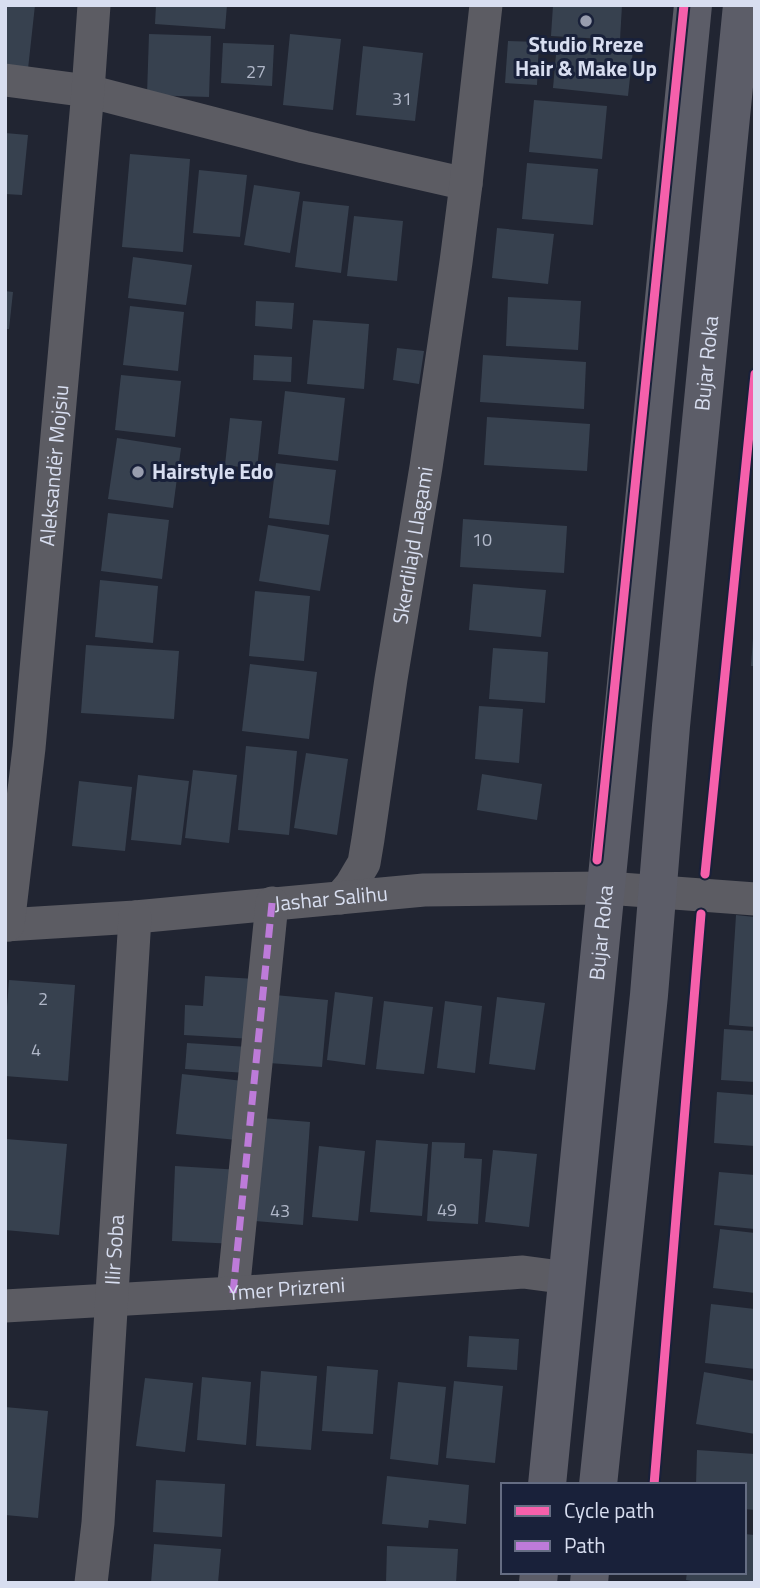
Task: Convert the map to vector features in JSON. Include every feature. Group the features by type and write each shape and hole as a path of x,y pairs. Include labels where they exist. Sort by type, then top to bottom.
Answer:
{"main road":[{"name":"Bujar Roka","path":"547,1483 693,5"},
{"name":"Bujar Roka","path":"598,1483 649,995 671,726 742,5"}],"street":[{"name":"Aleksandër Mojsiu","path":"7,925 29,748 94,5"},
{"name":"Skerdilajd Llagami","path":"340,898 364,863 368,839 426,467 466,184 486,5"},
{"path":"5,80 88,91 466,184"},
{"name":"Jashar Salihu","path":"7,925 424,890 657,890"},
{"path":"657,890 755,899"},
{"path":"233,1293 272,904"},
{"name":"Ilir Soba","path":"91,1583 98,1523 135,916"},
{"name":"Ymer Prizreni","path":"5,1306 523,1272 568,1279"}],"building":[{"path":"5,5 35,5 28,69 5,66"},
{"path":"156,5 227,5 225,29 155,24"},
{"name":"Studio Rreze Hair & Make Up","path":"553,5 622,5 620,40 551,36"},
{"path":"149,34 211,36 209,97 147,95"},
{"path":"290,34 341,39 333,110 283,105"},
{"path":"508,41 539,42 537,85 505,83"},
{"path":"223,43 274,45 272,86 221,83"},
{"path":"557,43 633,50 628,96 553,88"},
{"path":"363,46 423,53 415,121 356,115"},
{"path":"534,100 607,106 602,159 529,152"},
{"path":"5,133 28,135 22,195 5,194"},
{"path":"130,154 190,159 183,252 122,247"},
{"path":"527,163 598,169 593,225 522,219"},
{"path":"199,170 247,175 240,237 193,233"},
{"path":"254,185 300,192 290,253 244,245"},
{"path":"303,201 349,206 341,273 295,267"},
{"path":"354,216 403,221 397,281 347,276"},
{"path":"497,228 554,234 548,284 492,278"},
{"path":"133,257 192,265 186,305 128,298"},
{"path":"5,291 13,292 9,329 5,329"},
{"path":"508,297 581,301 578,350 506,346"},
{"path":"256,301 294,303 292,329 255,326"},
{"path":"130,306 184,312 178,371 123,365"},
{"path":"313,320 369,324 364,389 307,384"},
{"path":"397,348 424,351 419,384 393,380"},
{"path":"254,355 292,357 291,382 253,380"},
{"path":"483,355 586,362 584,409 480,402"},
{"path":"121,375 181,381 175,437 115,430"},
{"path":"285,391 345,398 338,461 278,454"},
{"path":"487,417 590,424 587,471 484,465"},
{"path":"230,418 262,421 257,469 225,465"},
{"path":"117,438 181,448 173,508 108,499"},
{"path":"276,463 336,470 329,525 269,518"},
{"path":"108,513 169,520 162,579 101,571"},
{"path":"463,519 567,526 564,573 460,567"},
{"path":"268,525 329,535 320,591 259,581"},
{"path":"100,580 158,586 153,643 95,637"},
{"path":"473,584 546,590 541,637 469,630"},
{"path":"255,591 310,596 304,661 249,656"},
{"path":"753,638 755,666 751,666"},
{"path":"86,645 179,651 174,719 81,713"},
{"path":"493,648 548,652 545,703 489,699"},
{"path":"250,664 317,672 309,739 242,731"},
{"path":"479,706 523,709 519,763 475,759"},
{"path":"246,746 297,751 289,835 238,830"},
{"path":"306,753 348,759 337,835 294,828"},
{"path":"193,770 237,775 229,843 185,838"},
{"path":"482,774 542,784 537,820 477,810"},
{"path":"138,775 189,781 181,845 131,840"},
{"path":"79,781 132,787 125,851 72,846"},
{"path":"736,915 755,917 755,1027 729,1025"},
{"path":"205,976 256,979 253,1039 184,1035 185,1005 203,1006"},
{"path":"9,980 75,985 68,1081 5,1076"},
{"path":"335,992 373,997 365,1065 327,1060"},
{"path":"275,995 328,1000 322,1067 269,1063"},
{"path":"497,997 545,1003 535,1070 489,1064"},
{"path":"384,1001 433,1007 424,1074 376,1069"},
{"path":"445,1001 482,1006 475,1073 437,1068"},
{"path":"724,1029 755,1031 755,1082 721,1080"},
{"path":"187,1043 248,1047 247,1073 185,1069"},
{"path":"182,1074 243,1081 237,1140 176,1134"},
{"path":"717,1092 755,1095 755,1146 714,1143"},
{"path":"262,1118 310,1122 303,1225 255,1221"},
{"path":"6,1139 67,1144 59,1235 5,1230"},
{"path":"376,1140 428,1144 422,1216 370,1212"},
{"path":"432,1142 465,1143 464,1158 482,1159 478,1224 427,1221"},
{"path":"319,1146 365,1151 358,1221 312,1217"},
{"path":"493,1150 537,1154 529,1227 485,1222"},
{"path":"175,1166 241,1170 237,1244 172,1241"},
{"path":"719,1172 755,1175 755,1229 714,1225"},
{"path":"720,1229 755,1233 755,1293 713,1288"},
{"path":"711,1304 755,1309 755,1369 705,1363"},
{"path":"469,1336 519,1339 517,1370 467,1367"},
{"path":"327,1366 378,1370 373,1434 322,1431"},
{"path":"261,1371 317,1376 311,1450 256,1446"},
{"path":"704,1372 755,1381 755,1434 696,1424"},
{"path":"202,1377 251,1382 246,1445 197,1440"},
{"path":"145,1378 193,1383 185,1452 136,1446"},
{"path":"454,1381 503,1386 495,1463 446,1458"},
{"path":"398,1382 446,1387 438,1465 390,1459"},
{"path":"5,1407 48,1411 38,1518 5,1515"},
{"path":"697,1450 755,1454 755,1510 746,1509 746,1483 696,1483"},
{"path":"387,1476 469,1485 466,1524 429,1520 428,1528 382,1524"},
{"path":"156,1480 225,1484 222,1537 153,1532"},
{"path":"746,1534 755,1535 754,1583 703,1583 686,1580 687,1574 746,1574"},
{"path":"154,1544 221,1549 218,1583 151,1583"},
{"path":"387,1546 458,1549 456,1583 386,1583"}],"marked path":[{"path":"233,1293 272,903"}],"cycle path":[{"path":"597,860 684,5"},
{"path":"705,874 755,374"},
{"path":"654,1483 701,914"}],"place":[{"name":"Studio Rreze Hair & Make Up","path":"586,21"},
{"name":"Hairstyle Edo","path":"138,472"}]}
